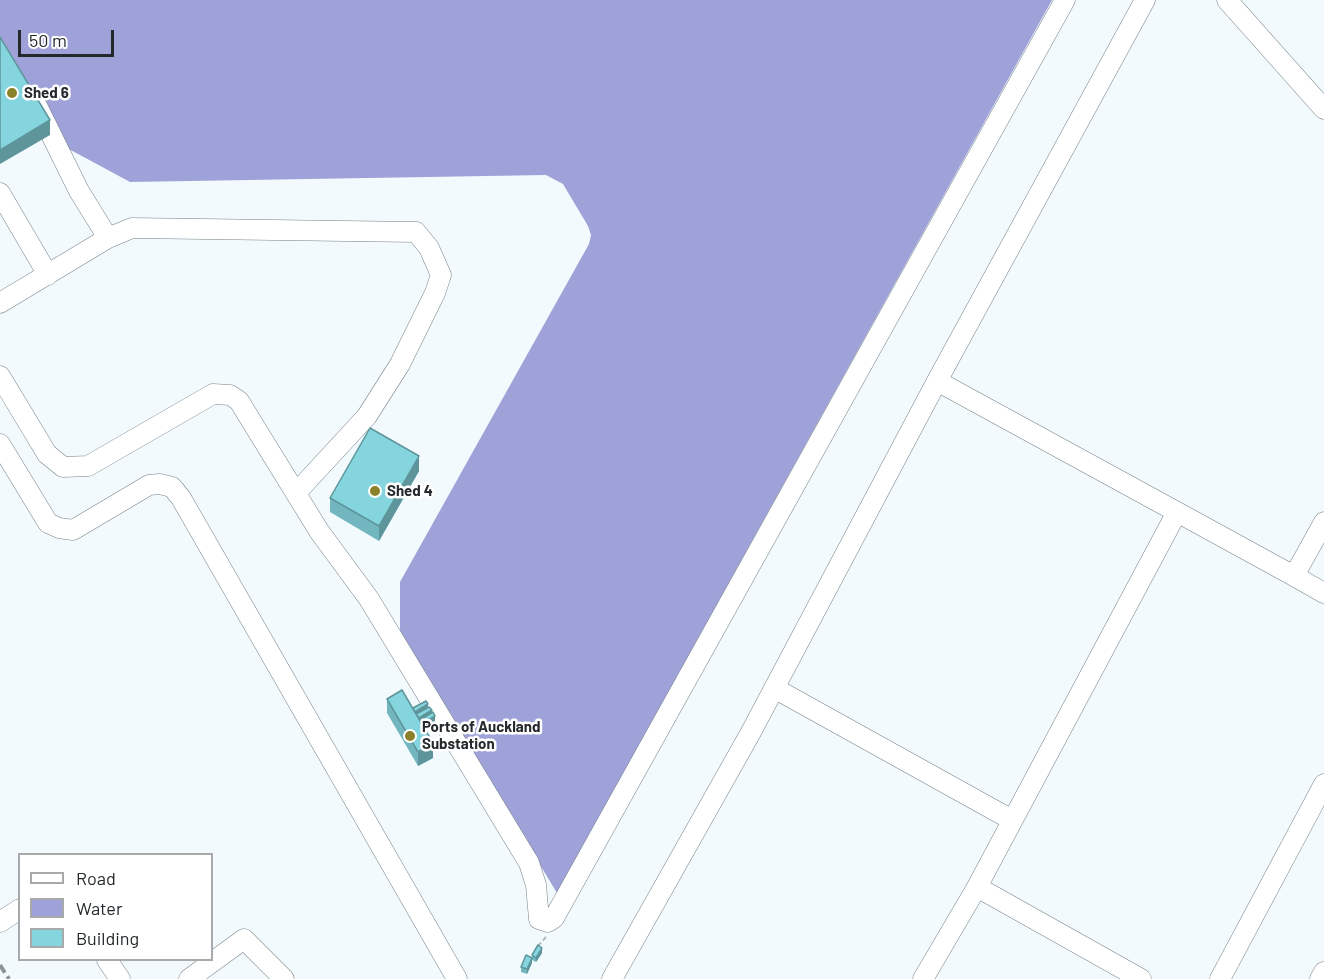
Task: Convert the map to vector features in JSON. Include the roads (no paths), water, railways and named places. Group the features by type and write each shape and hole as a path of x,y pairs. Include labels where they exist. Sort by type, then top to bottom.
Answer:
{"lane":[{"path":"0,376 54,463 75,469 88,466 203,398 220,393 230,395 239,401 319,531 369,599 529,863 537,885 539,919 549,922 554,918 1065,0"},
{"path":"612,979 774,688 937,381 1145,0"},
{"path":"1227,0 1324,109"},
{"path":"25,86 108,238"},
{"path":"0,193 48,275"},
{"path":"0,303 108,238 132,228 416,232 429,248 441,275 435,293 400,364 367,416 296,494"},
{"path":"937,381 1324,593"},
{"path":"0,444 48,523 59,528 73,530 149,485 160,484 172,488 181,498 457,979"},
{"path":"923,979 977,886 1177,512"},
{"path":"1294,576 1324,522"},
{"path":"774,688 1012,820"},
{"path":"1220,979 1324,784"},
{"path":"977,886 1141,979"},
{"path":"0,921 18,910"},
{"path":"193,978 244,939 284,979"},
{"path":"108,961 120,979"},
{"path":"1320,979 1324,972"}],"water":[{"path":"0,0 1052,0 557,893 400,632 400,582 589,244 591,235 588,226 563,184 546,175 130,182 67,148 0,36"}],"railway":[{"path":"0,965 9,979"}],"place":[{"name":"Shed 6","path":"12,93"},
{"name":"Shed 4","path":"375,491"},
{"name":"Ports of Auckland Substation","path":"410,736"}]}
